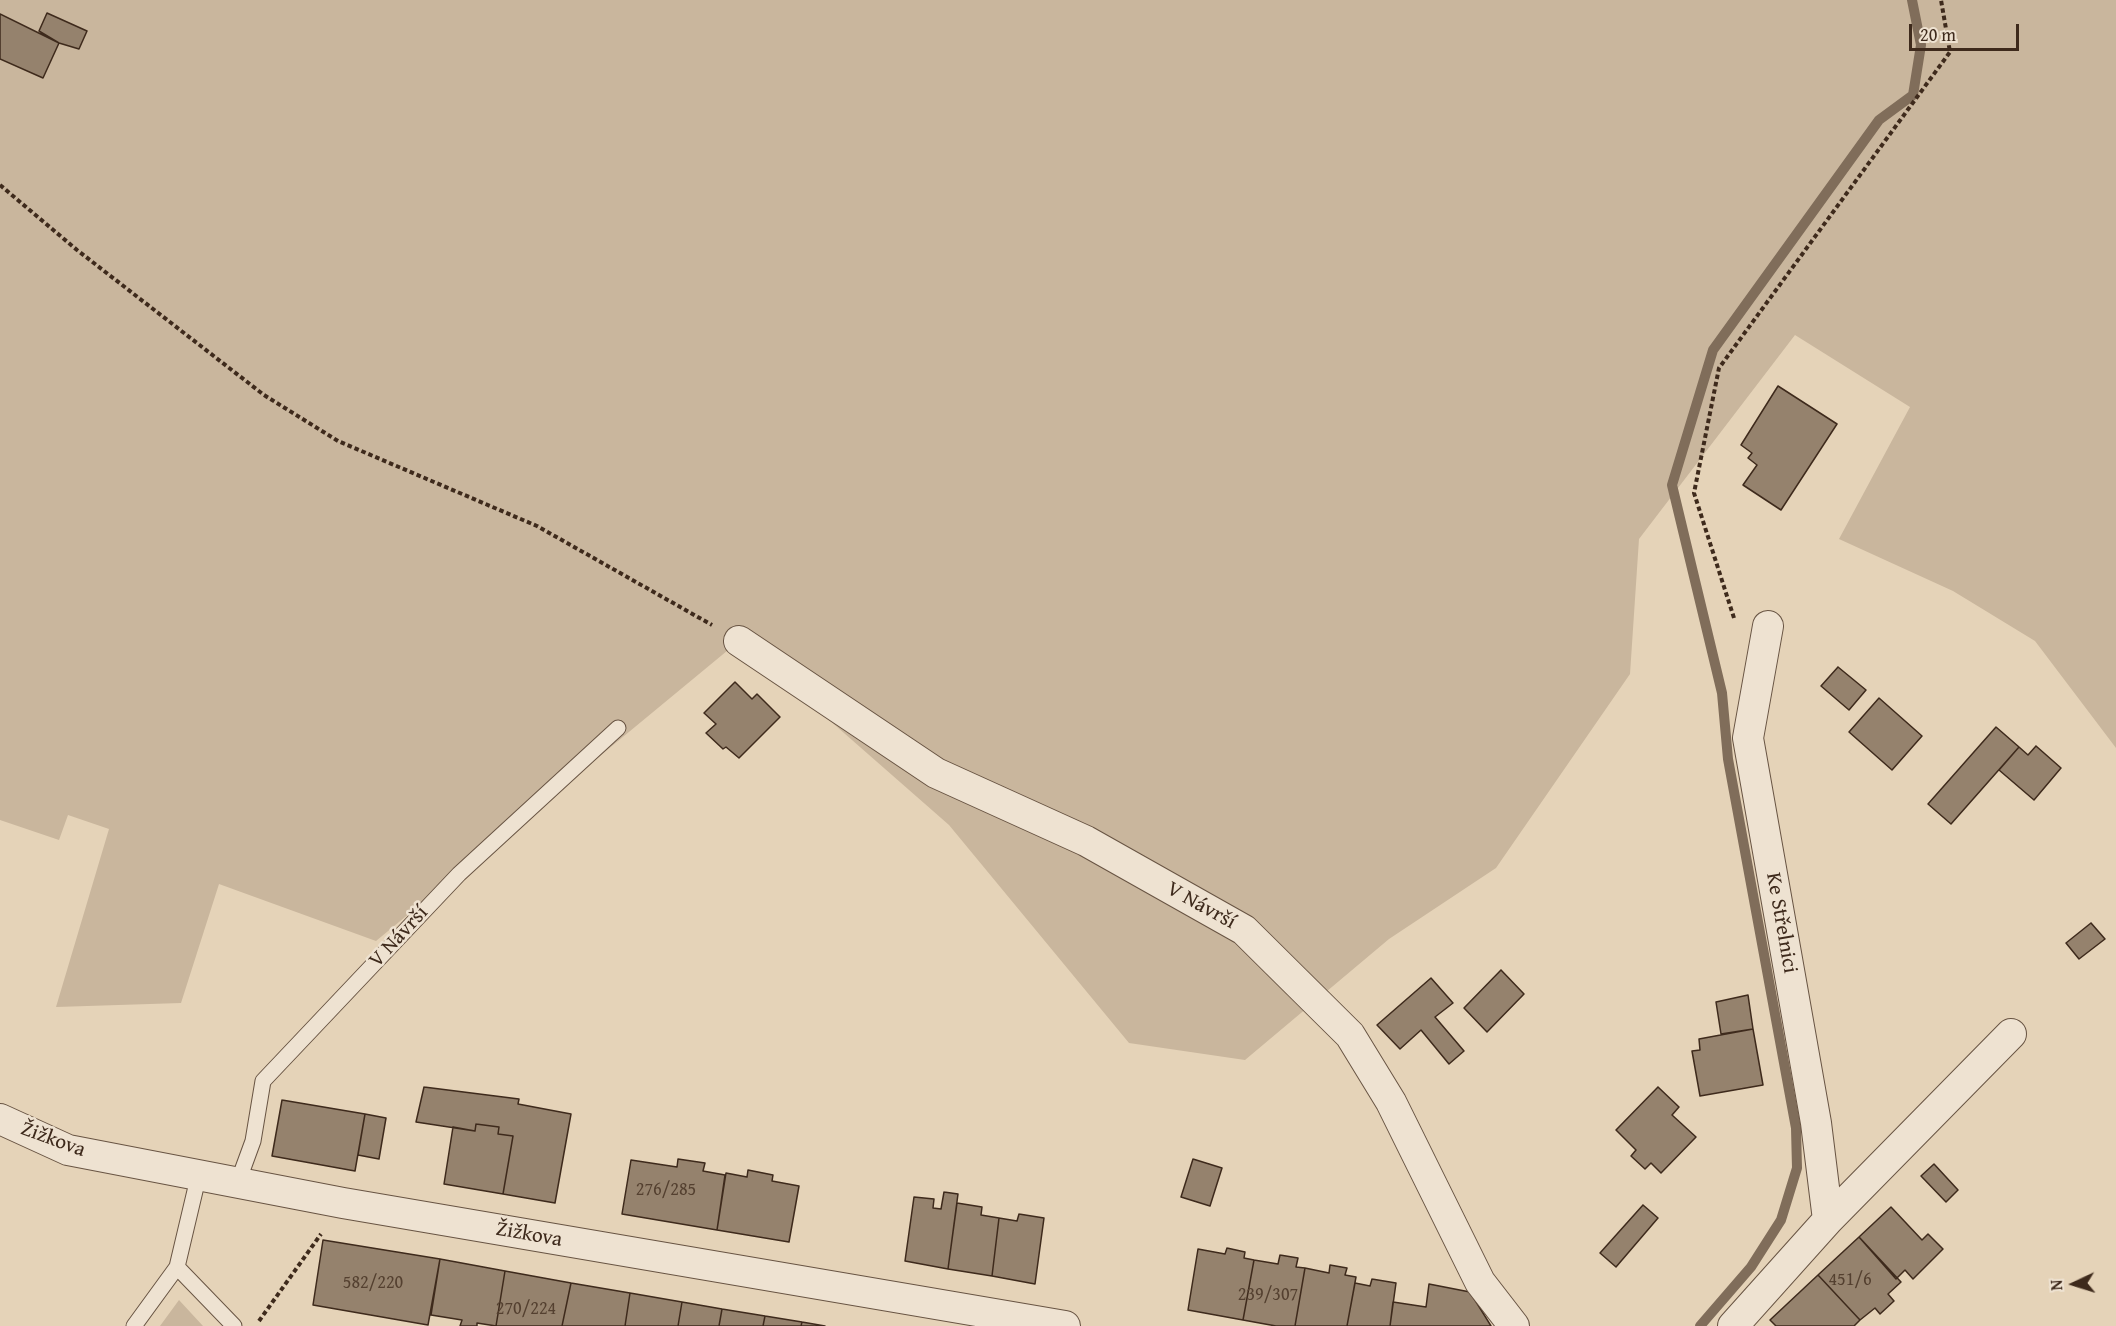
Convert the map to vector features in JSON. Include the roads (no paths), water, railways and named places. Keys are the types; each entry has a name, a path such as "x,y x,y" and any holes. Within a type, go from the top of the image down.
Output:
{"street":[{"name":"Ke Střelnici","path":"1768,626 1748,738 1816,1123 1828,1220"},
{"name":"V Návrší","path":"739,641 936,773 1086,841 1244,930 1350,1035 1391,1102 1480,1282 1514,1326"},
{"path":"1733,1326 1828,1220 2011,1035"},
{"name":"Žižkova","path":"0,1119 68,1150 343,1203 1065,1326"}],"lane":[{"name":"V Návrší","path":"238,1182 253,1141 263,1081 459,874 618,728"},
{"path":"134,1326 177,1266 199,1174"},
{"path":"177,1266 234,1326"}],"waterway":[{"path":"1700,1326 1751,1267 1781,1220 1797,1168 1796,1128 1728,759 1722,693 1672,485 1713,350 1879,120 1913,95 1921,45 1912,0"}]}
